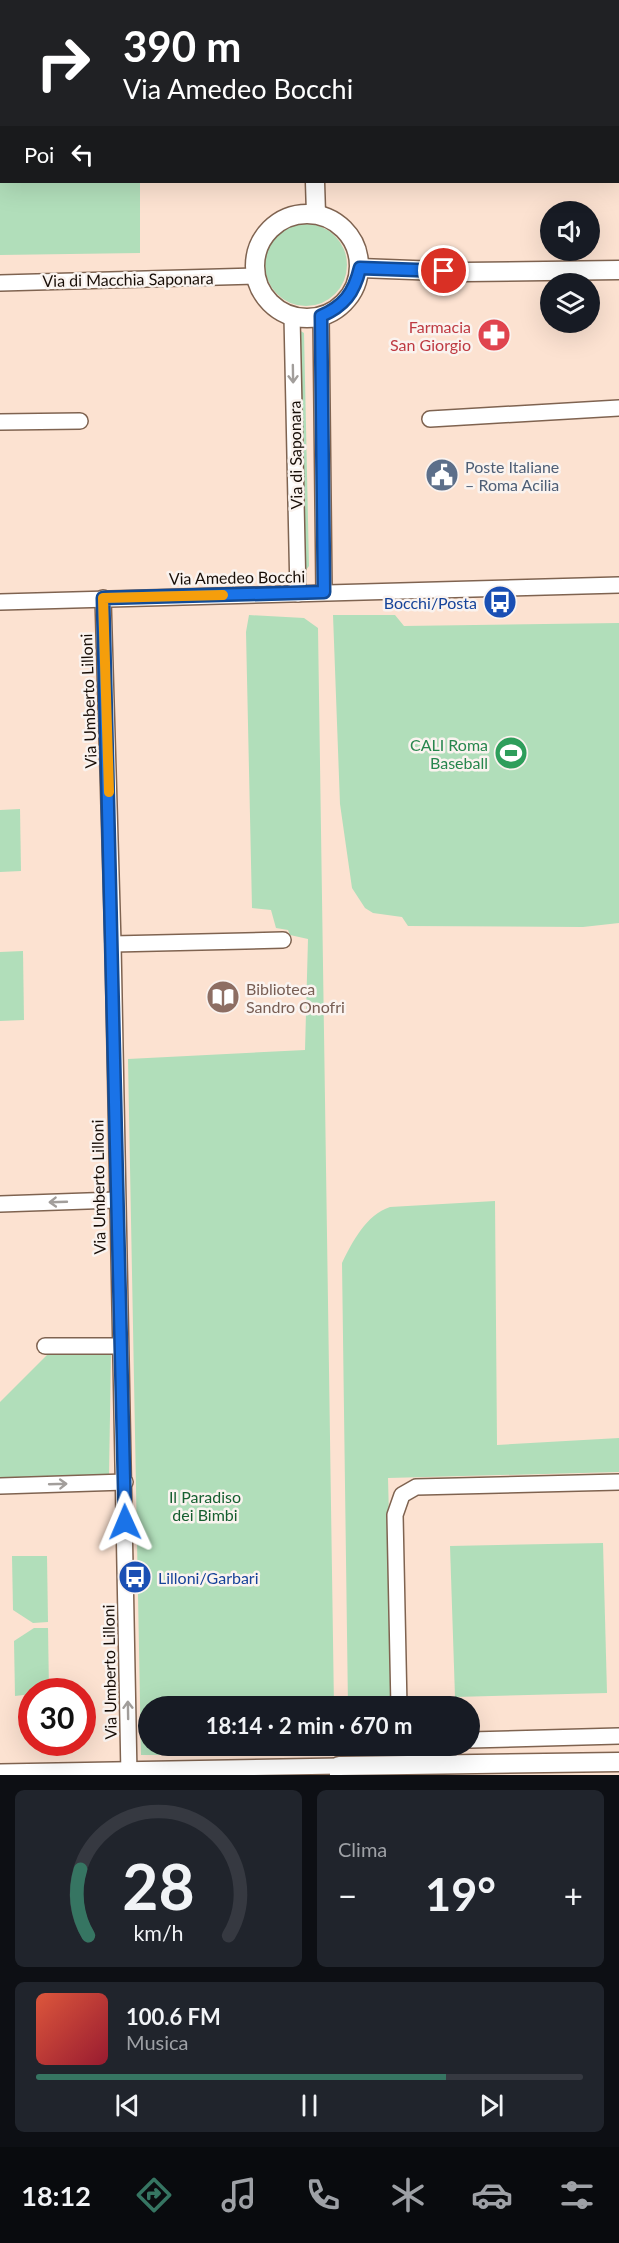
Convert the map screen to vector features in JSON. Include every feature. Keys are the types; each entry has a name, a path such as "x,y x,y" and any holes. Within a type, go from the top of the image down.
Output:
{"street":[{"path":"315,183 316,214"},
{"path":"299,213 316,214 331,218 348,233 358,253 360,268 356,284 348,299 336,310 321,316 292,316 268,301 256,276 255,259 260,243 269,229 283,219 299,213"},
{"path":"360,268 465,272 619,270"},
{"name":"Via di Macchia Saponara","path":"0,283 256,276"},
{"name":"Via di Saponara","path":"292,316 298,594"},
{"name":"Via di Saponara","path":"321,316 324,592"},
{"path":"430,419 619,408"},
{"path":"0,422 80,420"},
{"name":"Via Amedeo Bocchi","path":"0,602 619,585"},
{"name":"Via Umberto Lilloni","path":"103,598 113,944 116,1200 129,1772"},
{"path":"113,944 283,940"},
{"path":"0,1204 116,1200"},
{"path":"45,1346 120,1346"},
{"path":"0,1486 124,1482"},
{"path":"399,1696 395,1515 397,1504 405,1492 416,1487 619,1482"},
{"path":"480,1740 619,1736"},
{"path":"0,1772 576,1770 619,1762"}],"green space":[{"path":"0,183 140,183 140,253 0,255"},
{"path":"306,224 322,227 335,236 344,249 347,265 344,281 335,294 322,303 306,306 290,303 277,294 268,281 265,265 268,249 277,236 290,227"},
{"path":"299,330 304,333 309,566 306,570 304,569"},
{"name":"Il Paradiso dei Bimbi","path":"249,615 304,618 318,628 334,1696 140,1696 128,1059 305,1050 308,939 290,935 288,930 276,928 271,910 252,908 246,632"},
{"name":"CALI Roma Baseball","path":"333,615 395,615 404,626 619,623 619,923 583,927 408,926 402,917 373,913 365,908 352,888 340,804"},
{"path":"20,809 21,871 0,872 0,810"},
{"path":"23,951 24,1020 0,1021 0,952"},
{"path":"495,1201 497,1445 619,1438 619,1472 388,1478 394,1696 348,1696 342,1263 367,1222 390,1207"},
{"path":"47,1355 111,1355 109,1476 0,1480 0,1402"},
{"path":"603,1543 607,1693 455,1696 450,1546"},
{"path":"12,1556 47,1556 48,1622 33,1623 13,1610"},
{"path":"34,1628 48,1628 49,1678 18,1678 18,1696 15,1696 14,1641"}],"slow traffic":[{"path":"109,792 103,598 223,595"}],"place":[{"name":"Farmacia San Giorgio","path":"494,335"},
{"name":"Poste Italiane – Roma Acilia","path":"442,475"},
{"name":"Bocchi/Posta","path":"500,602"},
{"name":"CALI Roma Baseball","path":"511,753"},
{"name":"Biblioteca Sandro Onofri","path":"223,997"},
{"name":"Lilloni/Garbari","path":"135,1577"}],"route":[{"path":"125,1522 103,598 324,592 321,316 336,310 348,299 356,284 360,268 444,271"}]}
